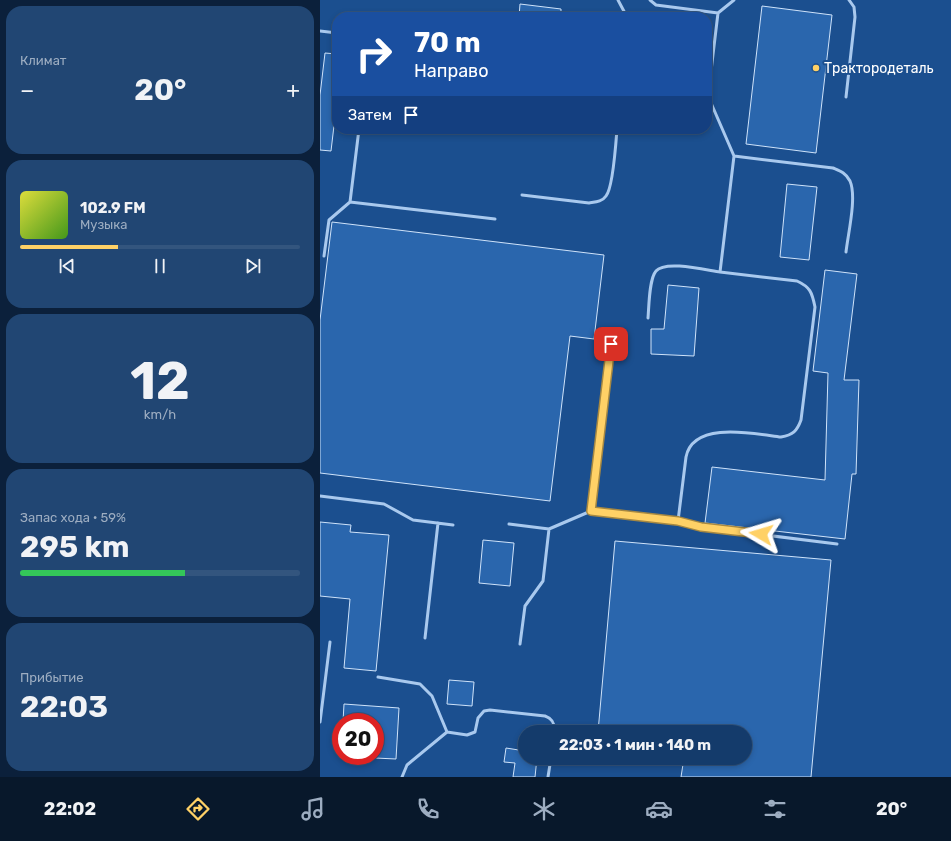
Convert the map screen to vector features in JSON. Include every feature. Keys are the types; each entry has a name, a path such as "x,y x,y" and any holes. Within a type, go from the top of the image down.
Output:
{"lane":[{"path":"618,0 624,12"},
{"path":"650,0 656,5 710,12"},
{"path":"712,63 718,13 734,0"},
{"path":"846,97 855,17 854,7 849,0"},
{"path":"712,12 718,13"},
{"path":"320,31 332,32"},
{"path":"712,105 734,156 720,272"},
{"path":"324,256 329,220 350,202 358,134"},
{"path":"522,195 589,203 600,201 607,196 611,185 616,134"},
{"path":"734,156 833,168 844,172 850,181 853,194 846,252"},
{"path":"350,202 495,219"},
{"path":"648,318 655,272 660,268 669,266 797,281 806,285 812,294 815,306 801,420 798,430 791,435 781,437 722,431 692,444 687,450 678,521"},
{"path":"591,511 611,344"},
{"path":"320,496 384,504 413,520 453,525"},
{"path":"509,524 549,528 591,511 678,521 701,527 837,544"},
{"path":"424,638 438,523"},
{"path":"520,644 524,606 543,581 549,528"},
{"path":"320,722 330,642"},
{"path":"378,677 420,684 432,696 447,732"},
{"path":"402,777 406,764 447,732 472,734 475,732 480,714 490,710 551,718 554,725"},
{"path":"548,777 550,765"}],"building":[{"path":"520,4 561,9 561,12 519,12"},
{"path":"762,6 832,15 816,153 746,144"},
{"path":"325,53 332,54 333,134 331,151 320,150 320,95"},
{"path":"787,184 817,187 809,260 780,257"},
{"path":"332,222 604,255 594,339 570,336 550,501 320,473 320,320"},
{"path":"825,270 857,274 844,380 859,380 856,474 852,474 845,539 705,523 712,467 825,480 828,373 813,371"},
{"path":"668,285 699,288 694,356 651,354 651,329 664,329"},
{"path":"320,522 351,525 350,532 389,535 376,671 344,668 350,599 320,596"},
{"path":"483,540 514,543 510,586 479,583"},
{"path":"615,541 831,560 811,777 681,777 683,765 752,765 752,725 599,725"},
{"path":"449,680 474,682 472,706 447,704"},
{"path":"344,704 399,708 396,759 384,758 384,713 344,713"},
{"path":"506,748 518,750 518,765 536,765 535,777 513,777 515,763 504,762"}],"place":[{"name":"Трактородеталь","path":"816,68"}],"route":[{"path":"611,344 591,511 678,521 701,527 761,534"}]}
